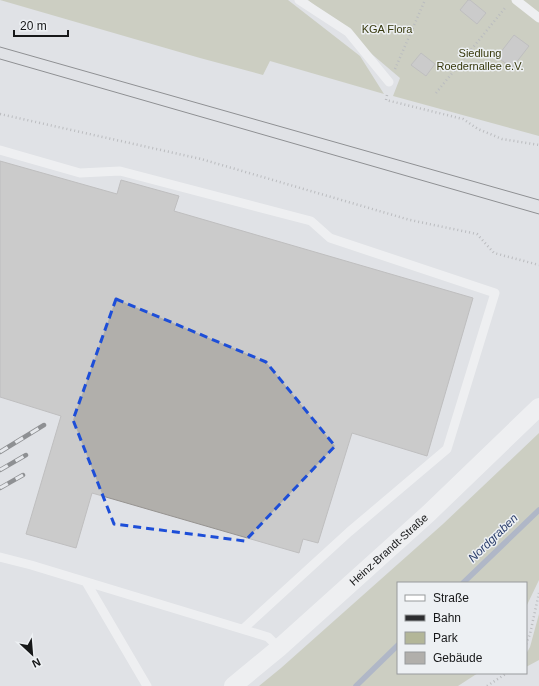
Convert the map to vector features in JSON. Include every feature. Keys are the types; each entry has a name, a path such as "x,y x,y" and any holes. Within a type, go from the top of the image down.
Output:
{"street":[{"name":"Heinz-Brandt-Straße","path":"234,686 279,648 429,513 539,407"}],"lane":[{"path":"299,0 348,32 389,82"},
{"path":"516,0 539,18"},
{"path":"0,150 80,173 120,171 310,221 330,238 495,293 447,449 349,532 243,629"},
{"path":"0,557 31,565 268,637 279,648"},
{"path":"86,582 147,686"}],"path":[{"path":"425,0 389,82 386,100 463,119 478,129 502,139 539,145"},
{"path":"436,93 507,6"},
{"path":"0,114 201,159 410,220 477,234 494,253 539,266"},
{"path":"527,642 539,593"},
{"path":"487,686 505,674"}],"highlighted area":[{"path":"116,299 266,362 335,446 245,541 114,524 73,420"}],"green space":[{"path":"0,0 288,0 360,56 384,94 270,61 263,75"},
{"name":"Siedlung Roedernallee e.V.","path":"308,0 539,0 539,136 393,96 400,78"},
{"path":"539,433 539,580 527,605 527,582 397,582 397,674 476,674 458,686 259,686 281,668 443,524"},
{"path":"539,614 539,660 527,666 527,652 530,647"}],"building":[{"path":"468,0 486,13 477,24 460,10"},
{"path":"514,35 529,46 512,68 497,57"},
{"path":"421,53 435,64 426,76 411,65"},
{"path":"0,161 117,194 121,180 179,196 174,211 473,298 427,456 352,433 318,543 303,539 299,553 92,493 76,548 26,534 61,416 0,397"}],"waterway":[{"name":"Nordgraben","path":"464,582 539,510"},
{"name":"Nordgraben","path":"356,686 397,646"}],"tram line":[{"path":"0,47 539,200"},
{"path":"0,59 539,214"}],"railway":[{"path":"0,452 44,425"},
{"path":"0,470 26,455"},
{"path":"0,488 23,475"}],"park label":[{"name":"KGA Flora","path":"387,29"}]}
